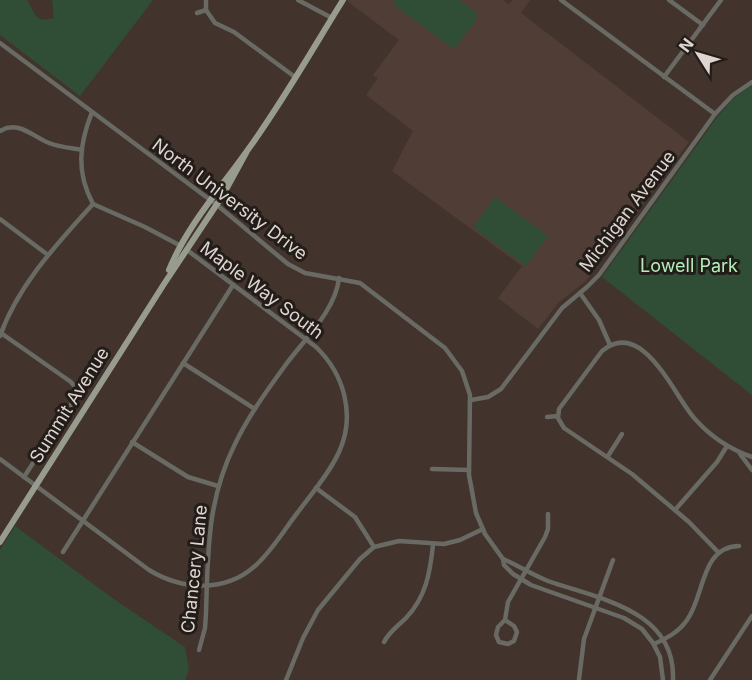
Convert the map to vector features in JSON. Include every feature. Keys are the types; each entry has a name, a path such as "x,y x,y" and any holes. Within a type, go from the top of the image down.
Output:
{"main road":[{"name":"Summit Avenue","path":"184,248 217,205 246,153 343,0"},
{"name":"Summit Avenue","path":"0,542 164,284 210,200 246,153"}],"street":[{"path":"206,0 206,10 215,23 234,32 295,77"},
{"path":"298,0 332,18"},
{"path":"561,0 715,114"},
{"path":"669,0 703,25"},
{"path":"664,77 721,0"},
{"path":"197,13 206,10"},
{"name":"North University Drive","path":"0,43 217,205 297,269 309,274 339,278 364,286 445,348 462,371 471,400 469,470 472,498 483,529 504,565 521,579 540,589 632,622 642,629 654,644 660,657 663,680"},
{"name":"Michigan Avenue","path":"471,400 488,397 501,389 557,314 598,274 715,114 734,95 752,82"},
{"path":"24,477 74,400 77,390 71,382 1,334 22,289 48,255 93,204 83,181 82,150 92,111"},
{"path":"0,131 10,127 19,127 51,144 82,150"},
{"name":"Maple Way South","path":"0,459 159,576 181,584 207,586 229,581 255,566 273,546 316,488 341,447 346,429 347,409 341,384 324,355 184,248 145,227 93,204"},
{"path":"0,219 48,255"},
{"name":"Chancery Lane","path":"199,647 205,628 210,523 218,486 235,444 255,409 334,299 339,278"},
{"path":"63,552 233,285"},
{"path":"580,293 599,320 610,345"},
{"path":"718,552 675,510 608,456 564,429 558,416 561,404 602,351 610,345 622,343 632,345 653,359 694,418 708,432 740,454 752,457"},
{"path":"183,363 255,409"},
{"path":"547,417 558,416"},
{"path":"608,456 622,434"},
{"path":"132,442 188,477 218,486"},
{"path":"675,510 713,467 727,446"},
{"path":"740,454 752,470"},
{"path":"432,469 469,470"},
{"path":"316,488 355,516 374,547"},
{"path":"505,620 514,626 517,632 514,640 508,644 499,642 496,635 498,627 505,620 508,602 545,537 548,529 548,514"},
{"path":"286,680 318,610 360,559 374,547 399,541 433,545 453,543 483,529"},
{"path":"384,642 408,616 423,595 430,574 433,545"},
{"path":"654,644 677,631 688,620 697,604 706,571 718,552 728,546 739,546"},
{"path":"502,559 526,571 641,615 664,639 671,658 673,680"},
{"path":"579,680 584,639 613,560"},
{"path":"710,680 752,616"}],"shaded area":[{"path":"348,0 503,0 509,4 513,0 530,0 521,13 689,142 586,281 559,302 538,329 498,298 522,266 392,171 413,131 366,95 378,78 373,75 399,40"}],"green space":[{"path":"0,0 27,0 36,16 42,20 54,18 52,0 153,0 80,96 0,35"},
{"path":"393,0 459,0 477,13 478,18 456,47 452,48 394,5"},
{"name":"Lowell Park","path":"752,85 752,395 602,277 718,116 734,98"},
{"path":"495,197 548,236 526,266 473,227"},
{"path":"15,526 115,600 185,647 189,670 185,680 0,680 0,550"}]}
